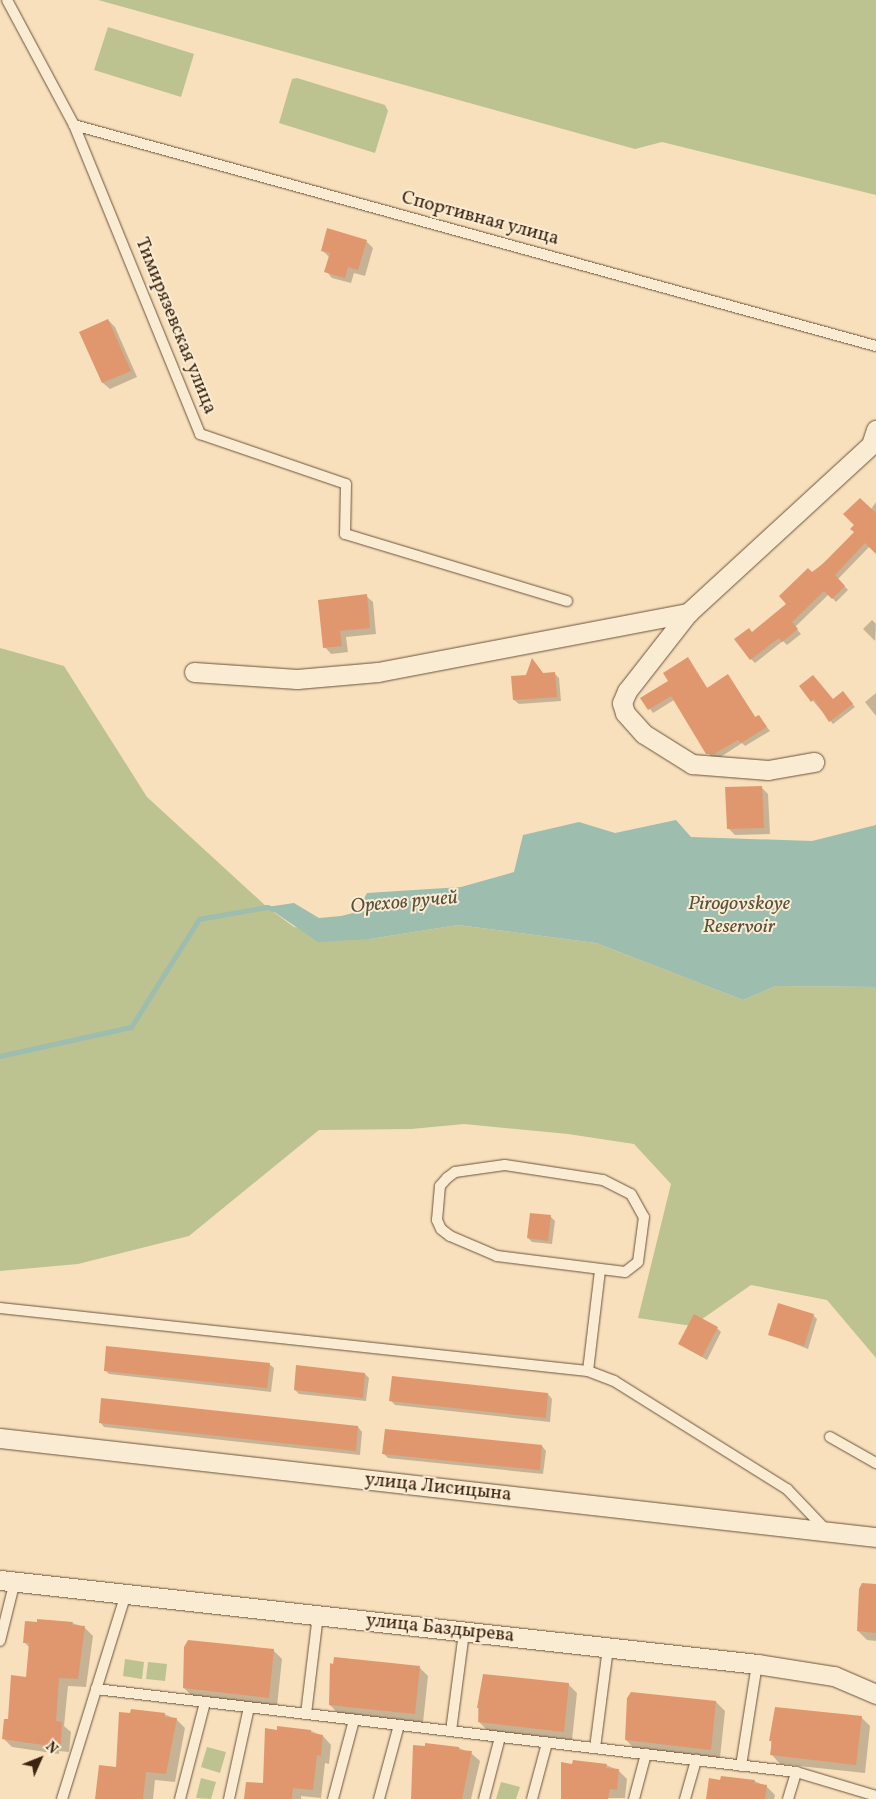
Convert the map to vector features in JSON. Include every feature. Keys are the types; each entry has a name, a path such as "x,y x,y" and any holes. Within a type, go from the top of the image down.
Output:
{"street":[{"path":"814,762 768,770 692,764 644,734 624,714 622,703 627,691 688,614 870,445 876,430"},
{"path":"194,672 297,678 378,672 688,614"},
{"name":"улица Лисицына","path":"0,1438 876,1537"},
{"name":"улица Баздырева","path":"7,1581 757,1664 834,1676 876,1694"}],"lane":[{"name":"Тимирязевская улица","path":"7,0 74,125 200,434 346,484 345,534 567,601"},
{"name":"Спортивная улица","path":"74,125 876,346"},
{"path":"506,1165 603,1180 618,1186 631,1194 644,1217 638,1262 625,1272 600,1271 497,1256 450,1236 437,1220 440,1186 455,1172 506,1165"},
{"path":"588,1371 600,1271"},
{"path":"0,1308 588,1371 614,1380 787,1490 828,1532"},
{"path":"830,1437 876,1463"},
{"path":"0,1641 7,1581"},
{"path":"62,1799 126,1594"},
{"path":"306,1714 318,1615"},
{"path":"451,1731 464,1632"},
{"path":"595,1748 608,1648"},
{"path":"740,1766 757,1664"},
{"path":"96,1689 796,1772 876,1796"},
{"path":"180,1799 205,1702"},
{"path":"229,1799 249,1708"},
{"path":"333,1799 354,1720"},
{"path":"380,1799 399,1725"},
{"path":"484,1799 500,1737"},
{"path":"532,1799 547,1742"},
{"path":"634,1799 646,1754"},
{"path":"685,1799 696,1760"},
{"path":"788,1799 796,1772"}],"green space":[{"path":"98,0 876,0 876,195 662,142 635,149"},
{"path":"108,27 194,54 181,97 94,70"},
{"path":"297,78 385,105 388,111 375,153 279,123 292,79"},
{"path":"0,648 64,666 147,797 267,907 294,927 370,939 458,925 596,943 743,1000 776,986 876,987 876,1358 827,1300 751,1285 692,1326 638,1318 671,1184 634,1144 568,1134 464,1124 411,1129 319,1130 189,1236 78,1264 0,1271"},
{"path":"125,1659 144,1662 142,1679 123,1676"},
{"path":"148,1662 167,1664 165,1681 146,1679"},
{"path":"207,1747 226,1752 220,1773 201,1767"},
{"path":"201,1778 216,1782 211,1799 196,1798"},
{"path":"501,1782 520,1787 516,1799 496,1799"}],"water":[{"name":"Pirogovskoye Reservoir","path":"676,820 691,837 812,841 876,825 876,987 776,986 743,1000 596,943 458,925 370,939 318,942 267,907 294,903 319,918 341,916 357,912 367,893 461,887 514,872 523,835 579,822 615,833"}],"building":[{"path":"327,228 367,240 358,270 348,267 345,278 324,272 330,253 321,251"},
{"path":"108,319 131,371 102,383 79,332"},
{"path":"860,498 876,513 876,554 865,543 835,575 845,586 832,599 824,591 792,622 798,629 782,642 779,638 750,660 734,639 749,628 752,632 786,604 779,596 808,568 812,572 824,563 854,532 850,529 854,525 843,514"},
{"path":"367,594 370,628 340,631 342,646 323,648 318,600"},
{"path":"688,657 707,688 728,674 755,717 759,715 767,727 741,743 738,740 714,754 706,754 671,696 648,710 640,698 668,681 663,673"},
{"path":"532,658 543,673 555,672 557,697 513,700 511,676 526,675"},
{"path":"813,675 833,699 843,691 853,704 829,722 814,699 811,702 799,686"},
{"path":"762,786 764,828 727,829 725,787"},
{"path":"530,1213 551,1215 548,1241 527,1238"},
{"path":"778,1303 814,1314 804,1346 768,1335"},
{"path":"694,1314 718,1327 702,1357 678,1344"},
{"path":"106,1346 270,1363 267,1388 104,1371"},
{"path":"296,1365 365,1373 363,1398 294,1390"},
{"path":"392,1376 548,1393 546,1418 389,1401"},
{"path":"101,1398 358,1426 356,1451 99,1423"},
{"path":"385,1429 542,1445 540,1470 382,1454"},
{"path":"862,1583 876,1584 876,1633 857,1631 859,1589"},
{"path":"37,1619 73,1622 72,1625 85,1626 78,1679 59,1678 56,1721 62,1722 61,1744 51,1743 50,1746 2,1739 4,1719 8,1719 11,1675 26,1677 29,1643 23,1643 25,1621 37,1622"},
{"path":"188,1640 274,1649 269,1698 183,1688 184,1647"},
{"path":"334,1657 420,1666 415,1714 329,1705 330,1663 333,1664"},
{"path":"483,1674 569,1683 564,1732 478,1722 479,1708 477,1708"},
{"path":"631,1692 716,1701 711,1750 625,1740 627,1698"},
{"path":"775,1707 862,1716 856,1765 770,1755 772,1741 769,1741"},
{"path":"131,1709 165,1713 165,1717 177,1718 166,1774 146,1772 143,1799 95,1799 99,1765 116,1767 119,1712 130,1713"},
{"path":"277,1726 311,1730 311,1733 323,1735 321,1756 317,1755 313,1790 293,1788 292,1799 244,1799 246,1782 263,1783 265,1728 277,1730"},
{"path":"425,1743 459,1747 459,1750 472,1751 462,1799 411,1799 413,1745 425,1746"},
{"path":"573,1760 607,1764 606,1768 619,1769 617,1790 610,1789 608,1799 561,1799 561,1762 572,1764"},
{"path":"721,1776 755,1780 754,1783 767,1785 765,1799 706,1799 709,1778 720,1780"}],"waterway":[{"name":"Орехов ручей","path":"0,1056 131,1027 199,919 267,907 273,909"}]}
